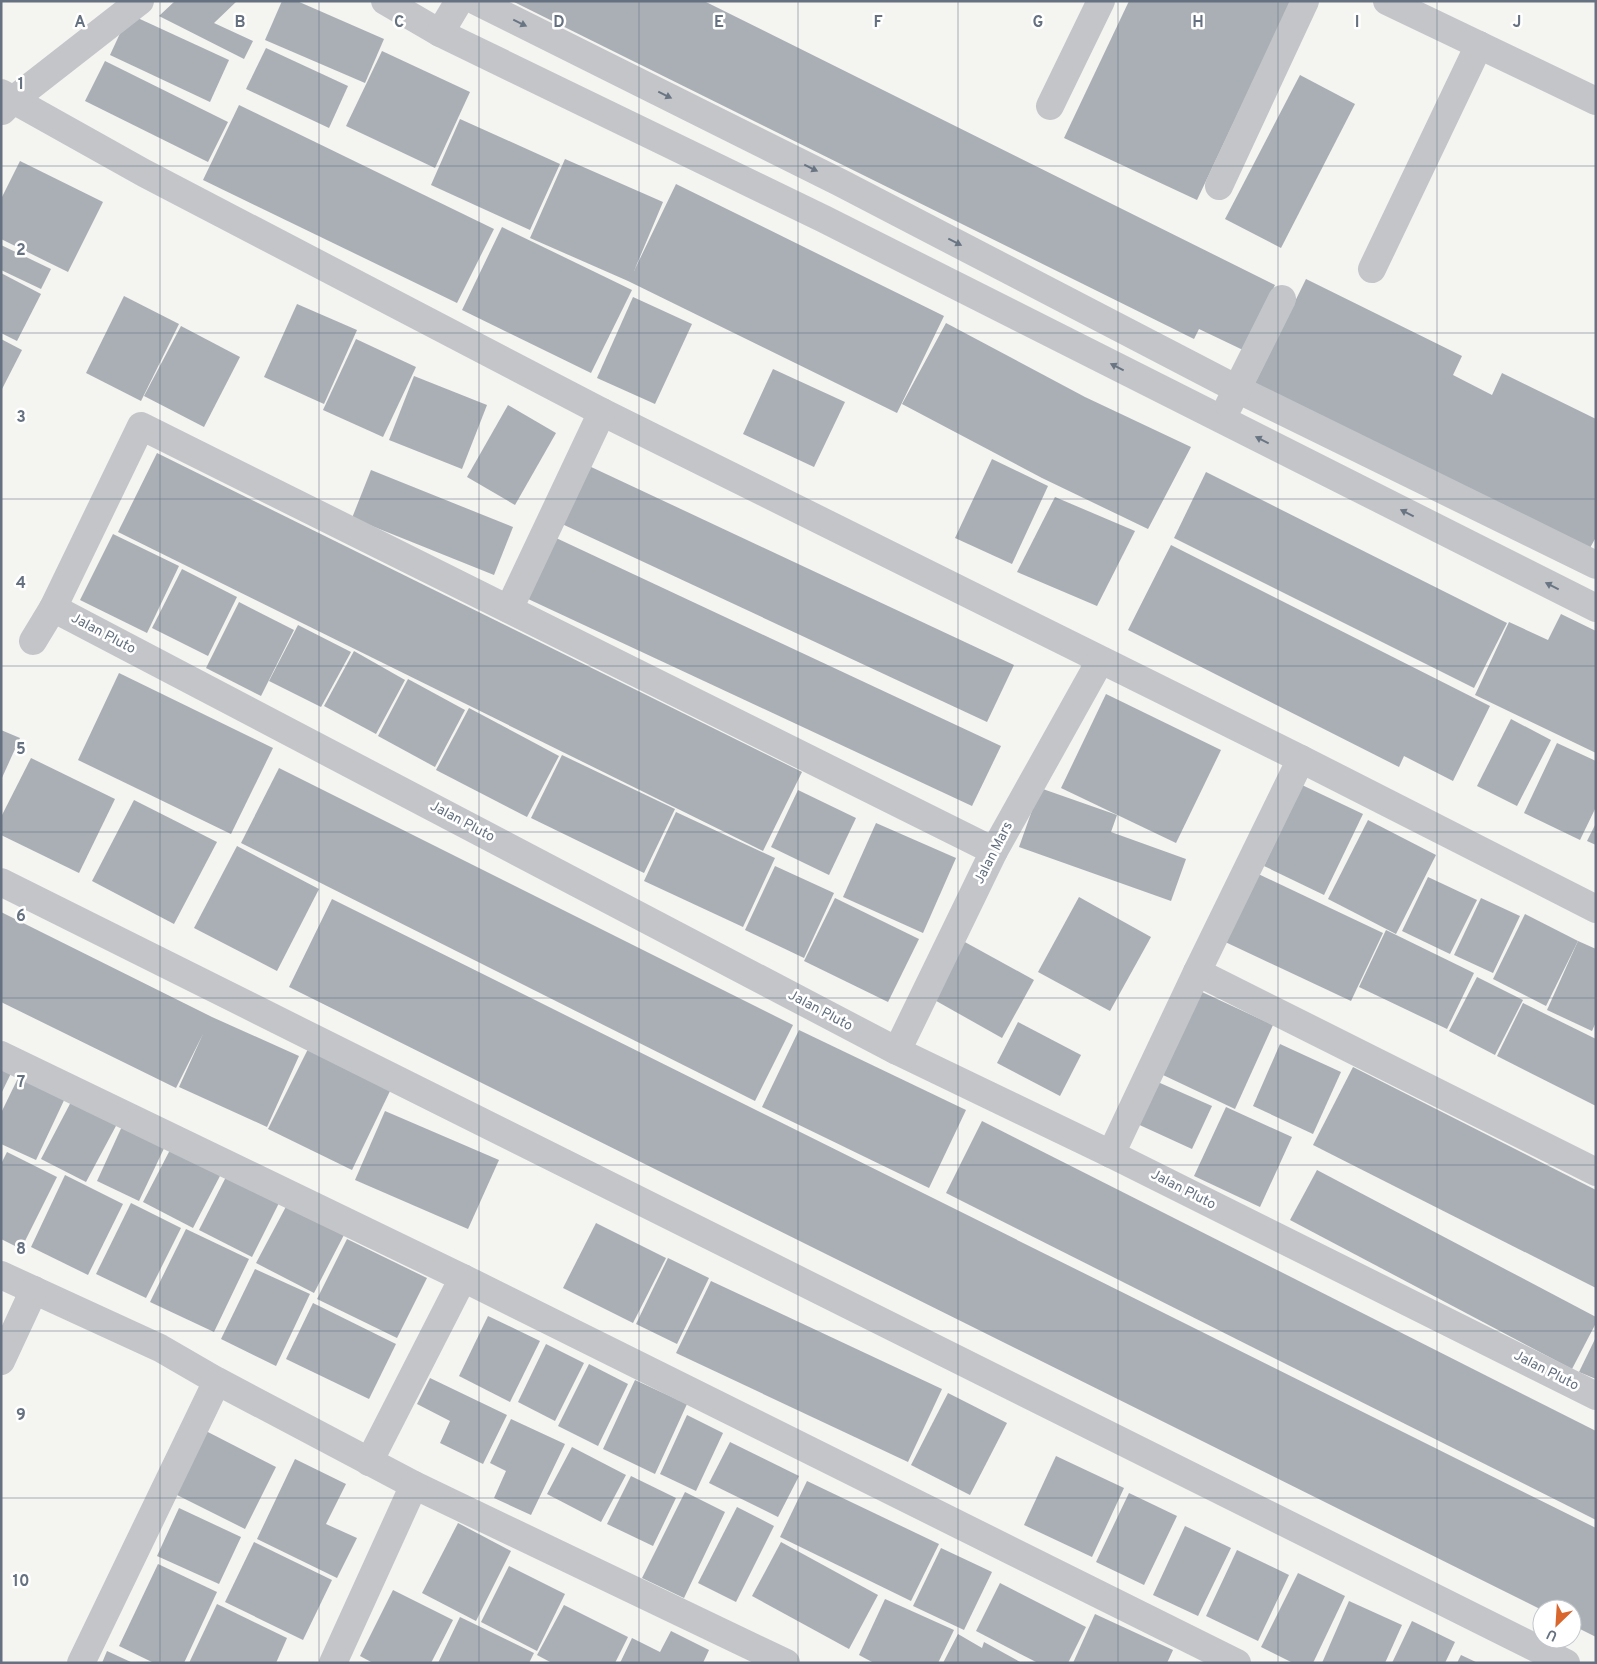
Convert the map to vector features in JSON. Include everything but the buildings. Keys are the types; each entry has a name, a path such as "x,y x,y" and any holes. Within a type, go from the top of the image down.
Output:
{"street":[{"path":"4,98 113,1"},
{"path":"4,98 140,1"},
{"path":"385,1 440,33 824,219 1596,608"},
{"path":"440,33 459,1"},
{"path":"476,1 841,183 1237,389 1596,565"},
{"path":"1050,106 1101,1"},
{"path":"1219,186 1305,1"},
{"path":"1387,1 1596,101"},
{"path":"1372,269 1479,45"},
{"path":"4,98 602,412 1100,661 1301,759 1596,909"},
{"path":"824,219 841,183"},
{"path":"1221,420 1282,299"},
{"path":"509,609 602,412"},
{"path":"33,641 54,608 141,426 294,504 994,851"},
{"name":"Jalan Pluto","path":"54,608 897,1051 1111,1154 1596,1396"},
{"name":"Jalan Mars","path":"897,1051 994,851 1100,661"},
{"path":"1111,1154 1301,759"},
{"path":"1,882 1566,1663"},
{"path":"1197,972 1596,1172"},
{"path":"1,1055 463,1278 1236,1663"},
{"path":"1,1275 160,1348 217,1381 414,1486 786,1663"},
{"path":"369,1462 463,1278"},
{"path":"1,1361 34,1290"},
{"path":"81,1663 217,1381"},
{"path":"333,1663 414,1486"}]}
